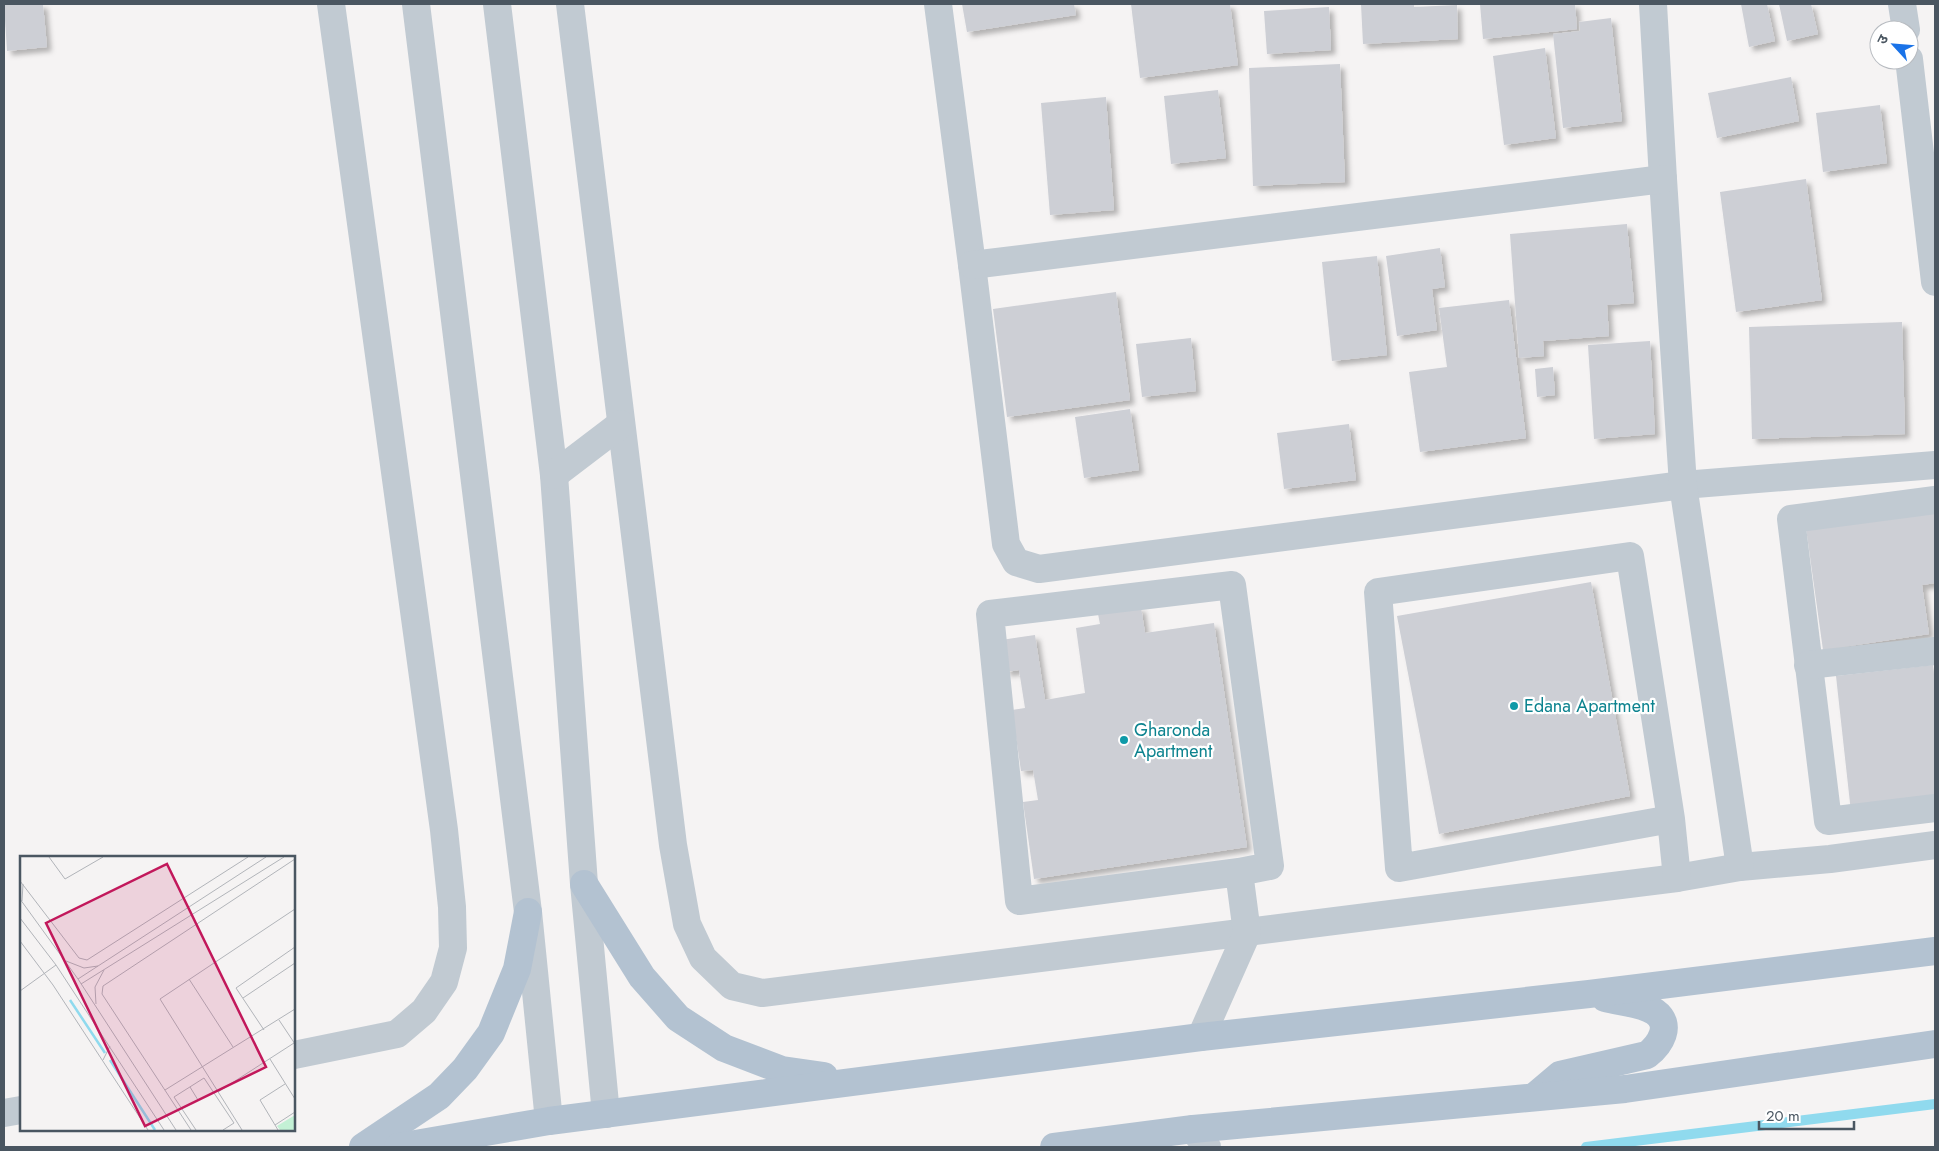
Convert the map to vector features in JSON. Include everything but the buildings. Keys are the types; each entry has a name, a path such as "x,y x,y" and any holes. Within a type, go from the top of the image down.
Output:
{"main road":[{"path":"584,884 642,977 678,1018 724,1048 782,1070 859,1081"},
{"path":"363,1147 439,1096 465,1069 490,1033 517,969 528,912"},
{"path":"398,1147 549,1121 1201,1037 1589,994 1935,952"},
{"path":"1534,1097 1560,1075 1647,1055 1660,1043 1664,1028 1662,1020 1655,1012 1589,994"},
{"path":"1054,1147 1200,1138 1534,1097 1625,1089 1935,1044"}],"street":[{"path":"295,1055 397,1034 424,1011 444,982 453,948 452,907 444,830 330,4"},
{"path":"416,4 528,912 549,1121"},
{"path":"497,4 554,475 584,884 606,1114"},
{"path":"570,4 673,845 687,924 703,958 732,986 762,993 1677,878 1740,867 1830,859 1935,845"},
{"path":"938,4 1006,544 1016,562 1039,569 1683,485 1935,465"},
{"path":"1653,4 1683,485 1740,867"},
{"path":"1902,4 1904,20"},
{"path":"1910,70 1935,282"},
{"path":"972,266 1663,180"},
{"path":"554,475 621,424"},
{"path":"1830,859 1828,820 1791,518 1935,500"},
{"path":"1671,819 1398,868 1378,592 1630,556 1671,819 1677,878"},
{"path":"1232,585 1270,866 1239,872 1019,901 990,614 1232,585"},
{"path":"1808,664 1935,652"},
{"path":"1828,820 1935,808"},
{"path":"1201,1037 1247,933 1239,872"},
{"path":"4,1113 20,1110"}],"waterway":[{"path":"1586,1147 1935,1104"}],"place":[{"name":"Edana Apartment","path":"1514,706"},
{"name":"Gharonda Apartment","path":"1124,740"}]}
